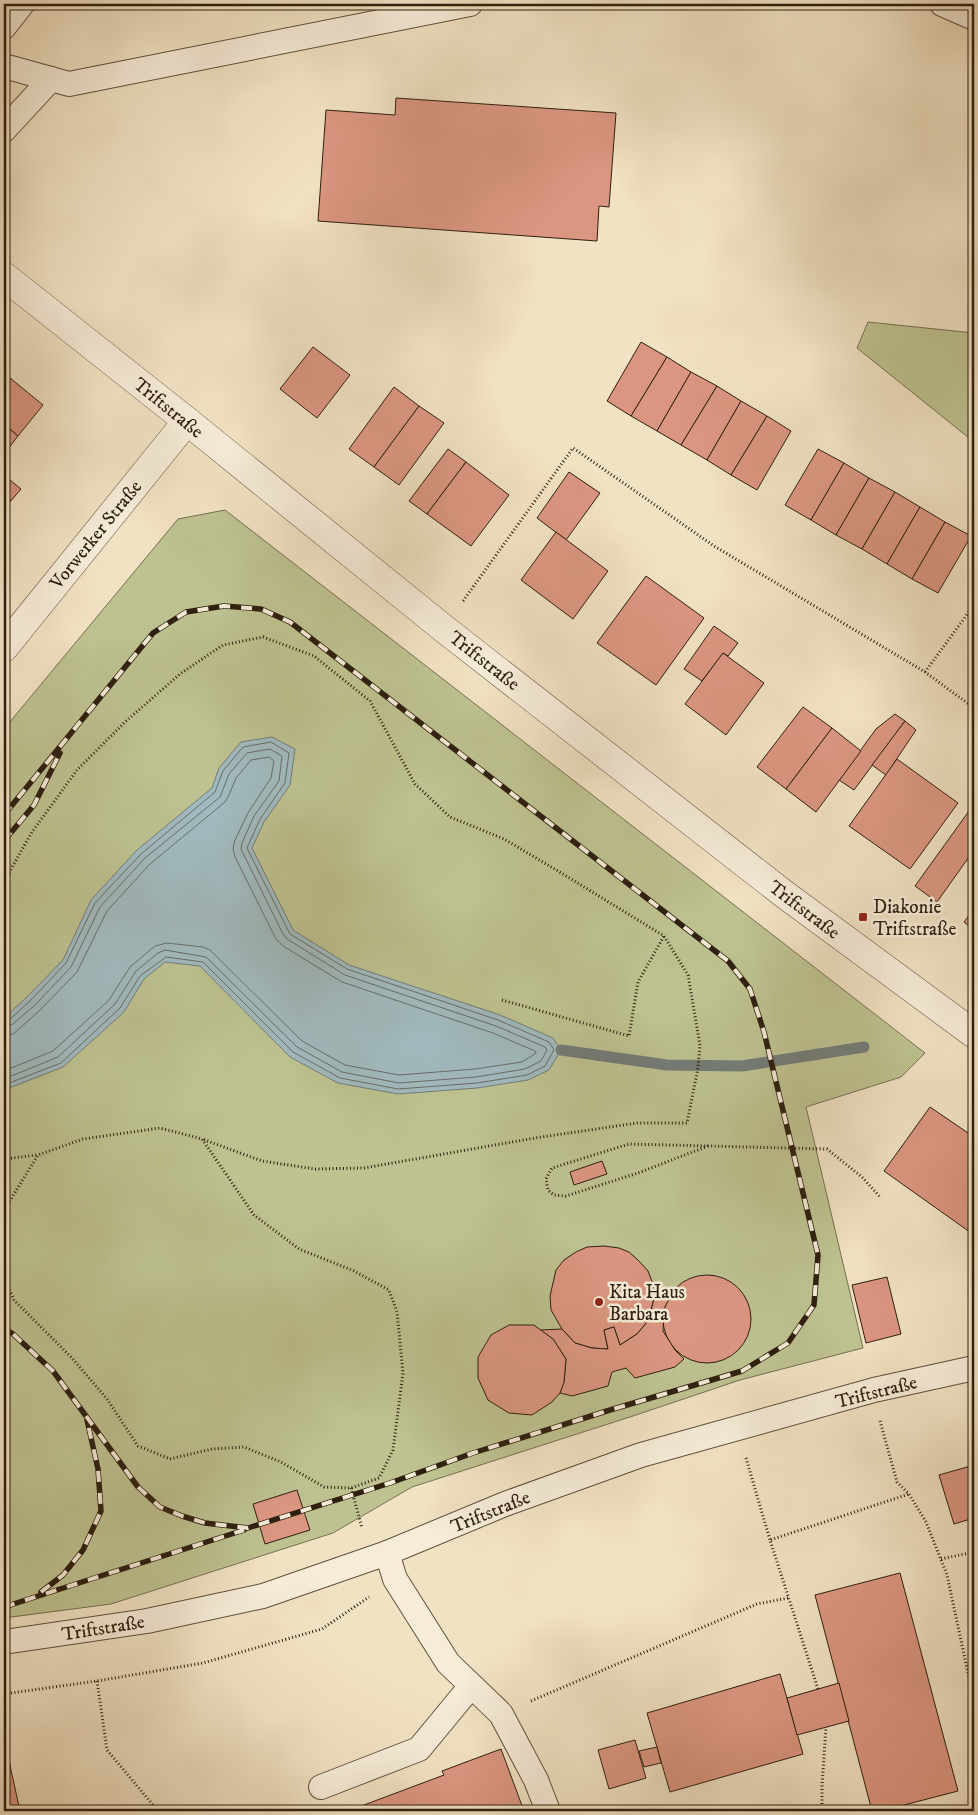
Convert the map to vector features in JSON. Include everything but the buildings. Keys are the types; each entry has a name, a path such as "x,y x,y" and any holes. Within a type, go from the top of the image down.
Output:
{"street":[{"name":"Triftstraße","path":"4,276 443,628 784,894 974,1034"},
{"name":"Vorwerker Straße","path":"4,648 187,421"}],"lane":[{"path":"4,27 22,4"},
{"path":"4,66 69,84 470,4"},
{"path":"942,4 974,18"},
{"path":"4,130 51,79"},
{"name":"Triftstraße","path":"4,1642 147,1621 263,1596 379,1555 505,1504 641,1455 874,1390 974,1368"},
{"path":"379,1555 448,1663 501,1714 536,1780 548,1811"},
{"path":"321,1787 419,1749 471,1686"}],"path":[{"path":"443,628 574,448 714,546 925,672 974,708"},
{"path":"925,672 974,605"},
{"path":"4,886 10,869 32,832 77,770 125,722 180,674 223,645 262,637 314,656 370,701 416,784 450,817 504,840 664,936 688,975 700,1045 698,1068 687,1123 637,1123 536,1138 364,1168 316,1169 262,1161 202,1140 160,1128 83,1139 38,1155 4,1159"},
{"path":"502,1000 628,1036 638,982 664,936"},
{"path":"4,1276 14,1300 107,1399 138,1446 170,1460 212,1449 244,1447 281,1462 324,1487 351,1488 379,1478 393,1450 403,1373 398,1312 390,1290 354,1271 299,1249 254,1215 202,1140"},
{"path":"708,1146 638,1173 566,1196 554,1195 548,1190 546,1179 552,1168 629,1144 828,1149 862,1177 881,1198"},
{"path":"4,1215 6,1207 38,1155"},
{"path":"881,1424 897,1482 909,1494 926,1522 947,1575 974,1701"},
{"path":"737,1460 746,1458 788,1598 818,1689"},
{"path":"351,1488 379,1555"},
{"path":"770,1540 909,1494"},
{"path":"941,1559 974,1552"},
{"path":"4,1694 203,1663 322,1629 395,1579"},
{"path":"501,1714 757,1604 788,1598"},
{"path":"97,1681 107,1750 158,1811"},
{"path":"822,1811 826,1727"}],"green space":[{"path":"868,322 974,333 974,442 857,348"},
{"path":"225,510 925,1053 901,1077 806,1107 863,1348 740,1380 412,1487 333,1533 111,1604 4,1618 4,729 178,519"}],"water":[{"path":"272,737 295,749 290,785 264,822 252,848 293,930 349,965 500,1015 553,1038 561,1050 549,1070 528,1080 477,1088 398,1094 338,1083 290,1057 200,966 165,962 144,979 124,1012 63,1067 4,1090 4,1018 63,960 91,900 137,850 212,788 219,768 241,742"}],"waterway":[{"path":"561,1050 667,1065 742,1066 864,1047"}],"railway":[{"path":"4,815 153,633 186,612 224,606 261,609 290,622 728,961 750,989 764,1032 818,1255 814,1305 788,1343 742,1371 473,1453 390,1483 248,1528 205,1523 160,1507 138,1487 53,1371 4,1328"},
{"path":"4,841 34,805 60,753"},
{"path":"41,1592 63,1575 83,1550 101,1511 98,1469 87,1420"},
{"path":"4,1607 244,1530"}],"place":[{"name":"Diakonie Triftstraße","path":"863,917"},
{"name":"Kita Haus Barbara","path":"599,1302"}]}
